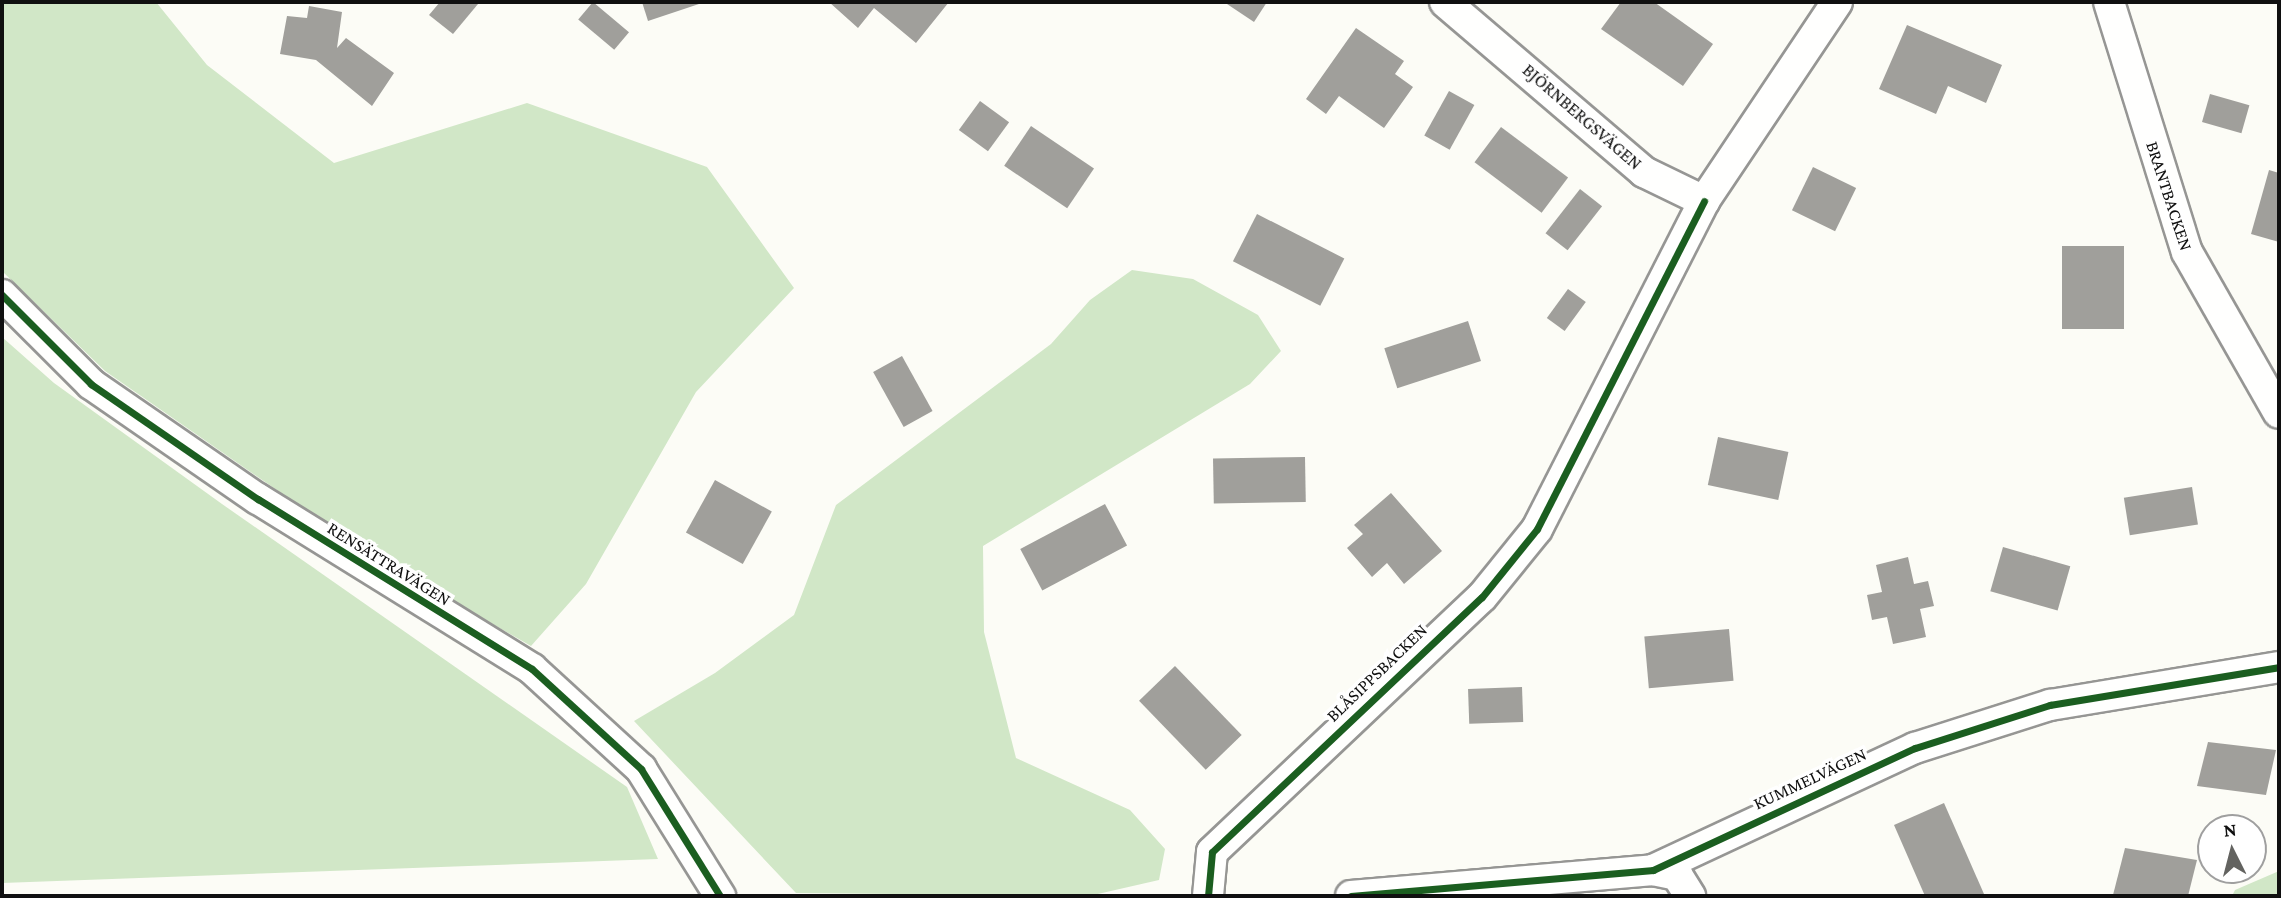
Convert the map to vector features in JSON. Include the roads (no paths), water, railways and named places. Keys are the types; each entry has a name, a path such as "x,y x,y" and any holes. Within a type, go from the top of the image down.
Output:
{"street":[{"name":"BJÖRNBERGSVÄGEN","path":"1445,2 1644,172 1704,201"},
{"path":"1704,201 1837,2"},
{"name":"BRANTBACKEN","path":"2109,2 2186,252 2279,414"},
{"name":"BLÅSIPPSBACKEN","path":"1208,896 1212,852 1482,597 1537,529 1573,467 1669,260 1704,201"},
{"name":"RENSÄTTRAVÄGEN","path":"2,295 91,384 269,507 532,669 640,769 720,896"},
{"name":"KUMMELVÄGEN","path":"1351,896 1653,870 1915,748 2050,705 2279,667"},
{"path":"1653,870 1677,875 1690,896"}]}
